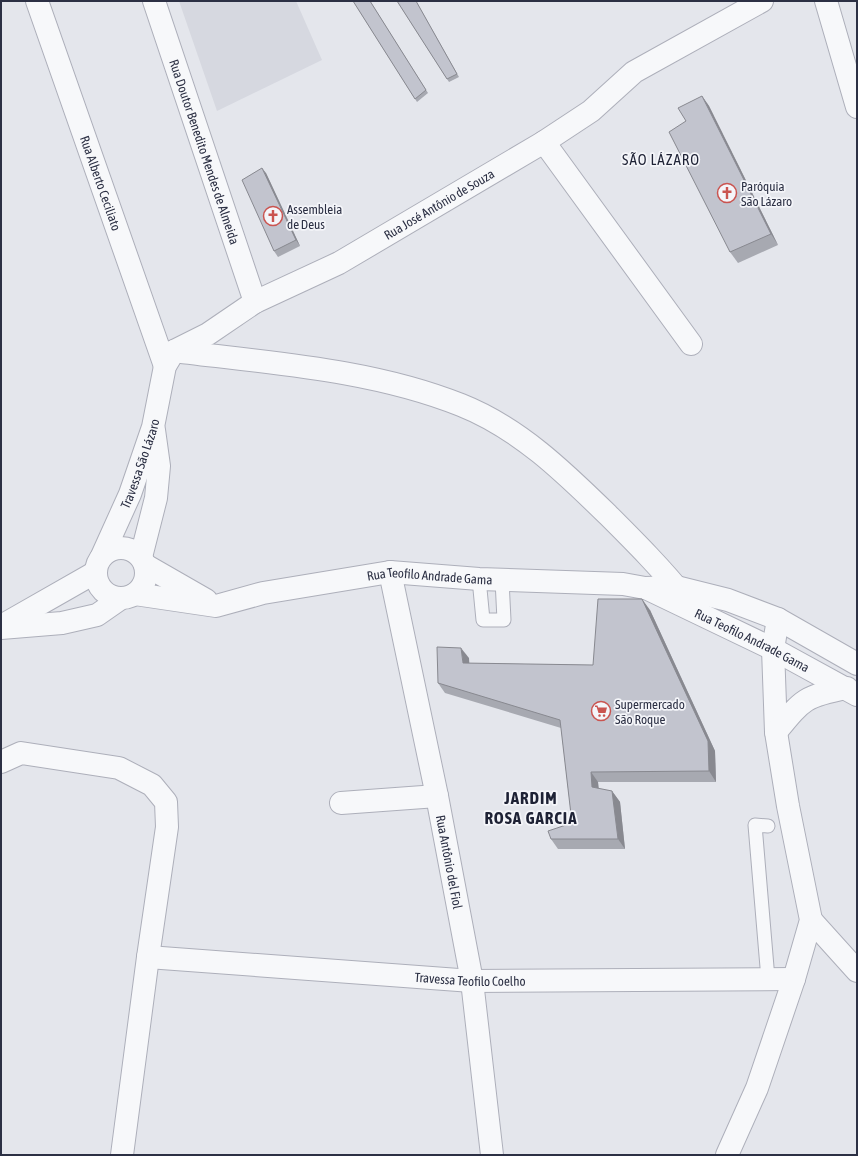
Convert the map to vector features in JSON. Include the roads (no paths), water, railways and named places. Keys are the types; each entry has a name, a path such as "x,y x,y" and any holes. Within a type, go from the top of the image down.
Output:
{"street":[{"name":"Rua Alberto Ceciliato","path":"37,1 169,358"},
{"name":"Rua Doutor Benedito Mendes de Almeida","path":"154,1 255,302"},
{"name":"Rua José Antônio de Souza","path":"169,358 255,302 339,263 544,142 592,111 634,72 762,1"},
{"path":"826,1 857,107"},
{"path":"544,142 691,344"},
{"path":"154,427 169,358 349,374 403,387 462,405 515,433 564,472 643,550 676,587 696,613"},
{"name":"Travessa São Lázaro","path":"143,561 156,498 159,472 154,427"},
{"name":"Travessa São Lázaro","path":"99,564 130,494 154,427"},
{"path":"1,627 99,564 109,551 117,548 134,552 143,561 216,606"},
{"path":"1,627 62,623 97,615 128,596 145,581 146,573 143,561"},
{"name":"Rua Teofilo Andrade Gama","path":"99,564 97,580 106,593 216,606 263,593 390,572 479,579 623,584 646,588 676,587 728,600 778,619 857,664"},
{"name":"Rua Antônio del Fiol","path":"390,572 437,796 472,981 492,1155"},
{"name":"Rua Teofilo Andrade Gama","path":"646,588 773,649 852,691"},
{"path":"727,1155 757,1088 794,979 811,920 788,806 776,732 773,649 778,619"},
{"path":"776,732 799,704 808,697 852,691"},
{"path":"1,762 21,753 119,768 152,785 166,802 167,827 122,1155"},
{"path":"341,803 437,796"},
{"path":"811,920 857,971"},
{"name":"Travessa Teofilo Coelho","path":"148,957 472,981 794,979"}],"lane":[{"path":"479,579 483,620 504,620 502,580"},
{"path":"768,826 755,825 768,979"}],"place":[{"name":"Paróquia São Lázaro","path":"727,193"},
{"name":"Assembleia de Deus","path":"273,216"},
{"name":"Supermercado São Roque","path":"601,711"}],"district":[{"name":"SÃO LÁZARO","path":"661,159"},
{"name":"JARDIM ROSA GARCIA","path":"531,808"}]}
